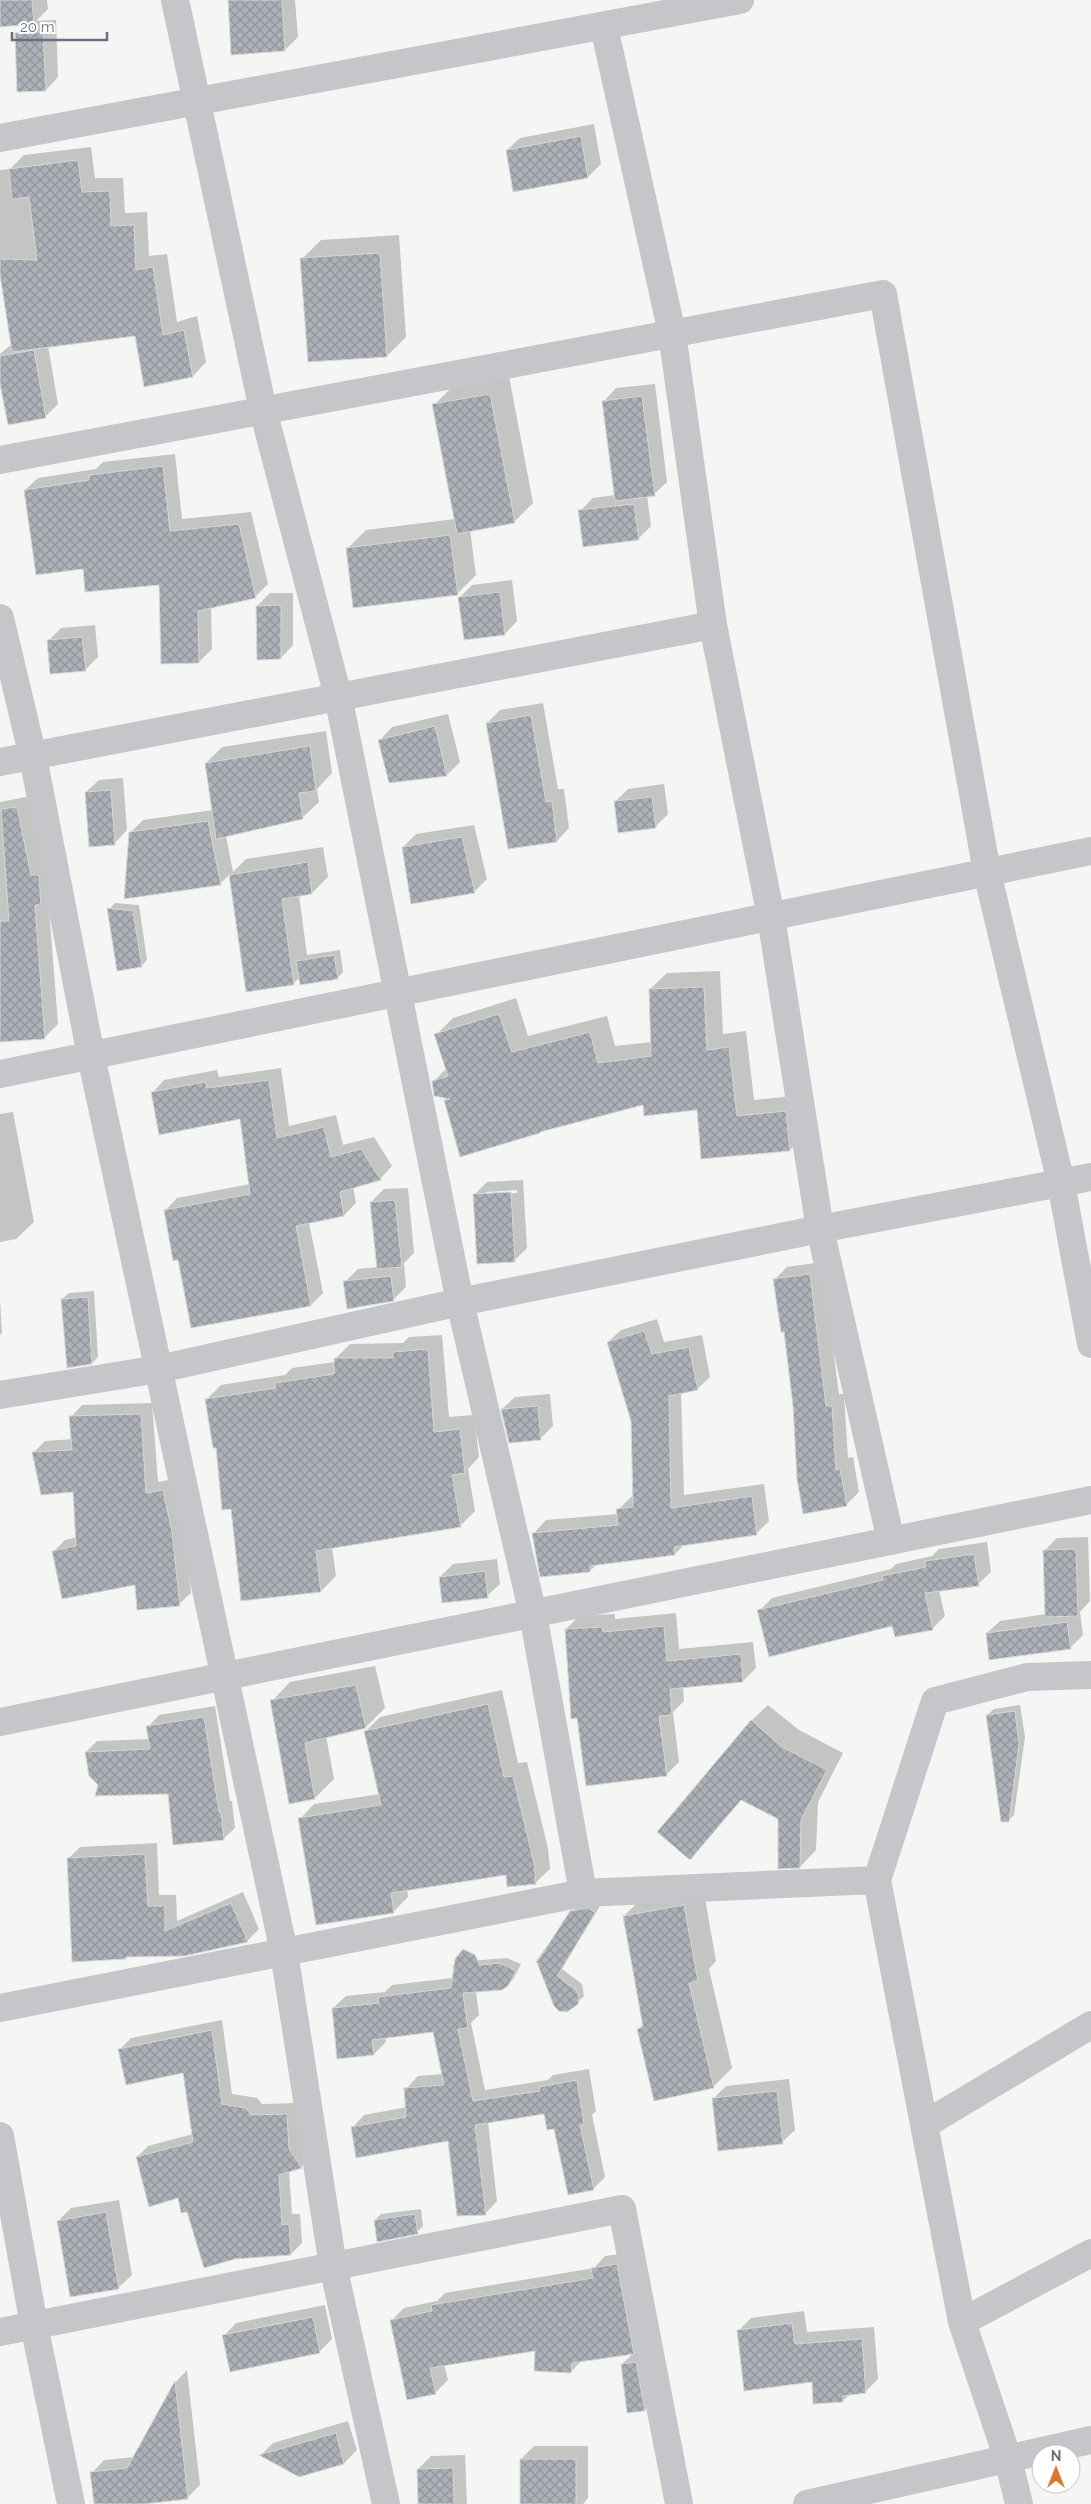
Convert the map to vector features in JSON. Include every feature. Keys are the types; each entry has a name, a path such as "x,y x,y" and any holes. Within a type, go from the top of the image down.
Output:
{"street":[{"path":"175,0 263,410 338,696 460,1302 533,1614 583,1893"},
{"path":"0,138 604,27 740,0"},
{"path":"604,27 672,333 713,625 771,917 820,1229 892,1541"},
{"path":"0,460 883,294 987,872 1061,1183 1091,1344"},
{"path":"0,618 32,756 91,1056 284,1952 332,2266 386,2504"},
{"path":"0,762 713,625"},
{"path":"0,1074 1091,851"},
{"path":"0,1395 159,1369 460,1302 820,1229 1091,1177"},
{"path":"0,1722 1091,1500"},
{"path":"1019,2504 1008,2459 962,2322 877,1880 935,1702 1027,1677 1091,1675"},
{"path":"0,2008 583,1893 877,1880"},
{"path":"924,2125 1091,2025"},
{"path":"0,2136 34,2325 71,2504"},
{"path":"0,2332 622,2209 679,2504"},
{"path":"962,2322 1091,2254"},
{"path":"807,2504 1091,2440"}],"building":[{"path":"0,0 32,0 34,24 0,27"},
{"path":"228,0 282,0 285,51 231,55"},
{"path":"43,32 46,91 17,92 15,33"},
{"path":"581,136 588,178 513,192 506,150"},
{"path":"78,160 82,192 110,191 111,226 134,225 136,270 153,267 163,335 184,330 193,377 144,387 135,336 12,352 0,275 0,259 37,260 29,197 12,199 9,169"},
{"path":"380,253 387,357 308,362 300,258"},
{"path":"34,350 46,418 8,425 0,384 0,356"},
{"path":"490,394 515,523 457,534 432,404"},
{"path":"642,396 655,496 615,501 602,401"},
{"path":"163,466 170,531 239,524 256,598 198,611 199,663 161,664 159,585 85,592 83,569 36,575 24,490 89,480 89,475"},
{"path":"634,504 639,540 583,547 578,510"},
{"path":"450,535 458,595 353,608 346,548"},
{"path":"500,592 505,635 464,640 458,597"},
{"path":"281,605 281,659 257,660 256,606"},
{"path":"82,637 86,671 50,674 47,640"},
{"path":"531,715 546,802 552,801 557,842 508,849 486,723"},
{"path":"435,726 447,776 389,783 378,740"},
{"path":"310,746 316,791 299,793 303,819 216,839 205,763"},
{"path":"111,790 115,845 89,847 85,792"},
{"path":"652,797 656,828 618,833 614,801"},
{"path":"17,807 31,875 39,875 41,905 35,905 45,1039 0,1042 0,921 9,921 1,809"},
{"path":"208,821 221,885 124,899 129,832"},
{"path":"462,837 475,893 411,904 402,847"},
{"path":"308,862 312,894 282,899 294,985 246,992 229,875"},
{"path":"107,908 133,911 142,967 117,971"},
{"path":"334,955 338,979 300,985 296,961"},
{"path":"704,987 707,1050 729,1047 737,1116 786,1111 790,1151 701,1159 697,1110 644,1116 643,1105 540,1132 460,1157 444,1100 450,1099 434,1096 432,1081 448,1076 434,1034 499,1014 512,1052 590,1032 598,1063 651,1056 649,989"},
{"path":"269,1080 277,1138 324,1127 331,1157 361,1149 381,1180 340,1192 344,1216 296,1226 311,1306 191,1328 178,1260 173,1261 164,1210 250,1194 240,1119 159,1135 151,1092 205,1082 207,1088"},
{"path":"511,1192 515,1262 477,1264 473,1194"},
{"path":"395,1200 402,1267 377,1269 370,1202"},
{"path":"810,1274 826,1406 832,1406 836,1470 840,1469 847,1506 803,1514 797,1479 793,1406 784,1332 781,1332 773,1279"},
{"path":"391,1276 394,1301 347,1309 343,1281"},
{"path":"88,1297 92,1364 67,1368 61,1299"},
{"path":"644,1331 652,1354 689,1347 698,1390 669,1396 671,1508 752,1496 757,1535 674,1547 675,1555 590,1566 590,1572 540,1577 532,1533 618,1525 616,1509 633,1507 631,1421 607,1342"},
{"path":"428,1349 434,1432 460,1429 465,1473 452,1475 461,1527 316,1551 321,1592 241,1601 231,1509 222,1510 216,1448 213,1448 205,1399 276,1388 275,1383 334,1374 334,1358 393,1358 393,1352"},
{"path":"538,1406 541,1440 509,1443 501,1409"},
{"path":"141,1414 146,1493 163,1490 172,1532 180,1606 137,1610 135,1585 62,1599 52,1551 76,1546 73,1492 41,1495 32,1452 72,1450 69,1416"},
{"path":"1076,1549 1078,1616 1045,1617 1043,1550"},
{"path":"974,1554 979,1586 925,1593 933,1630 895,1637 892,1626 769,1657 757,1610 883,1580 882,1576 926,1567 925,1561"},
{"path":"485,1571 488,1598 442,1603 439,1577"},
{"path":"1067,1622 1071,1649 989,1660 986,1633"},
{"path":"664,1626 667,1661 741,1654 743,1682 670,1689 672,1715 659,1716 667,1776 586,1786 577,1718 571,1719 565,1629 602,1627 603,1632"},
{"path":"356,1685 366,1728 305,1743 315,1799 289,1804 270,1700"},
{"path":"488,1704 504,1777 513,1776 534,1863 536,1884 507,1887 506,1875 391,1893 394,1913 316,1925 298,1818 381,1805 364,1731"},
{"path":"1015,1711 1019,1744 1009,1822 1001,1822 986,1715"},
{"path":"204,1717 219,1812 221,1812 224,1840 173,1845 168,1794 95,1796 98,1785 89,1776 85,1752 150,1749 146,1726"},
{"path":"751,1720 782,1747 827,1770 801,1820 800,1868 778,1869 778,1819 741,1800 690,1860 657,1832"},
{"path":"145,1854 148,1906 165,1906 165,1931 231,1903 248,1942 184,1956 126,1957 126,1959 72,1962 67,1858"},
{"path":"684,1905 698,1981 689,1983 714,2088 654,2101 637,2029 643,2027 623,1916"},
{"path":"588,1908 595,1913 557,1976 576,1990 579,1997 578,2004 567,2012 559,2011 554,2006 536,1960 538,1961 570,1911"},
{"path":"463,1949 475,1955 480,1965 500,1963 516,1971 508,1986 502,1990 463,1993 468,2028 458,2029 473,2101 540,2091 539,2087 577,2080 584,2124 580,2125 594,2190 568,2195 554,2129 547,2130 544,2114 475,2125 486,2215 457,2216 448,2141 356,2158 351,2127 406,2117 404,2088 444,2085 433,2032 372,2040 374,2055 337,2059 332,2008 379,2003 378,1997 451,1988 455,1959"},
{"path":"212,2030 222,2104 246,2108 251,2115 287,2114 289,2149 302,2168 279,2175 282,2225 289,2224 291,2255 235,2259 204,2268 187,2212 181,2213 178,2198 149,2207 136,2157 193,2142 183,2073 126,2085 118,2049"},
{"path":"777,2091 783,2144 718,2151 712,2098"},
{"path":"106,2212 119,2289 70,2297 57,2221"},
{"path":"415,2214 418,2234 377,2242 374,2220"},
{"path":"617,2264 634,2354 572,2363 571,2373 534,2371 535,2351 430,2368 436,2394 407,2400 390,2320 432,2311 431,2305 593,2278 591,2268"},
{"path":"313,2317 320,2353 230,2372 222,2335"},
{"path":"792,2323 795,2344 862,2339 866,2393 843,2396 843,2402 813,2404 812,2382 744,2391 737,2330"},
{"path":"636,2362 645,2411 627,2413 621,2364"},
{"path":"175,2381 188,2499 144,2504 94,2504 90,2472 127,2468"},
{"path":"336,2433 344,2464 299,2477 259,2455"},
{"path":"520,2459 576,2459 576,2504 520,2504"},
{"path":"453,2468 454,2504 418,2504 417,2469"}]}
